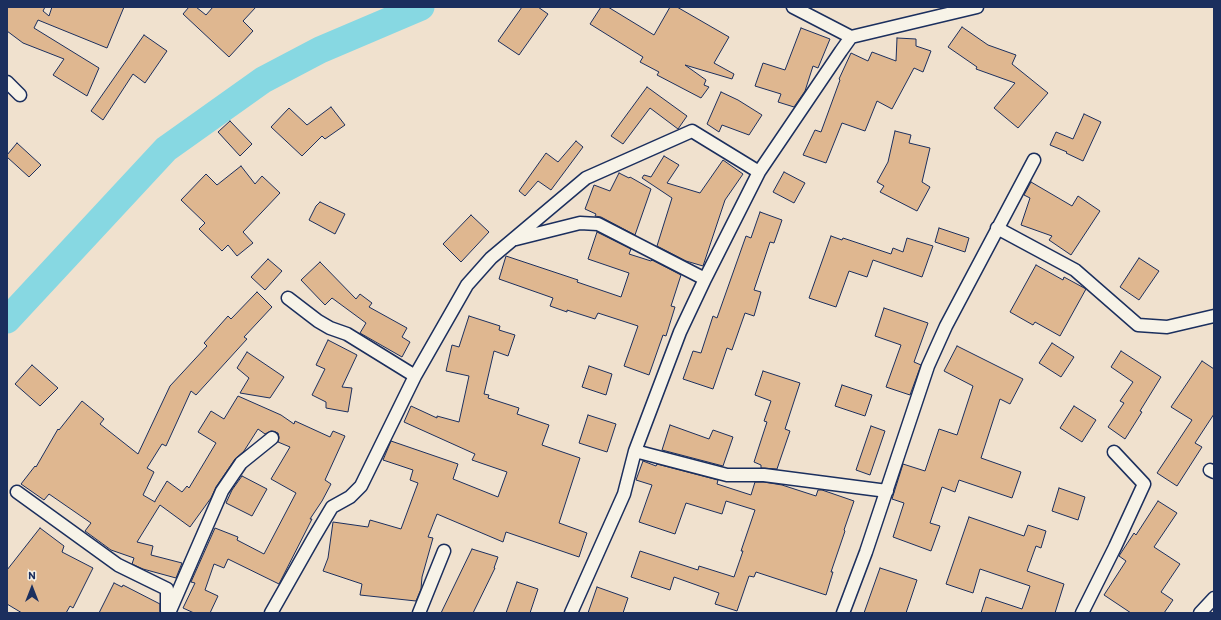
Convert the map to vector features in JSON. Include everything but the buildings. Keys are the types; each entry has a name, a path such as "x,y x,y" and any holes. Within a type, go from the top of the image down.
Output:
{"street":[{"path":"793,7 851,38"},
{"path":"571,613 624,494 635,451 680,332 705,278 759,172 840,51 851,38 977,7"},
{"path":"7,82 20,95"},
{"path":"271,613 312,539 332,507 350,497 361,486 415,376 467,285 491,258 586,178 692,131 759,172"},
{"path":"843,613 887,491 928,366 946,326 1034,160"},
{"path":"512,240 580,223 598,224 705,278"},
{"path":"997,228 1075,270 1138,325 1167,327 1214,316"},
{"path":"288,298 318,321 330,328 347,334 415,376"},
{"path":"168,613 222,491 241,463 272,438"},
{"path":"635,451 727,475 764,475 887,491"},
{"path":"1082,613 1144,484 1114,452"},
{"path":"17,492 118,565 167,589 168,613"},
{"path":"419,613 444,551"},
{"path":"1200,613 1214,598"}],"waterway":[{"path":"7,320 166,149 263,80 320,50 421,7"}]}
